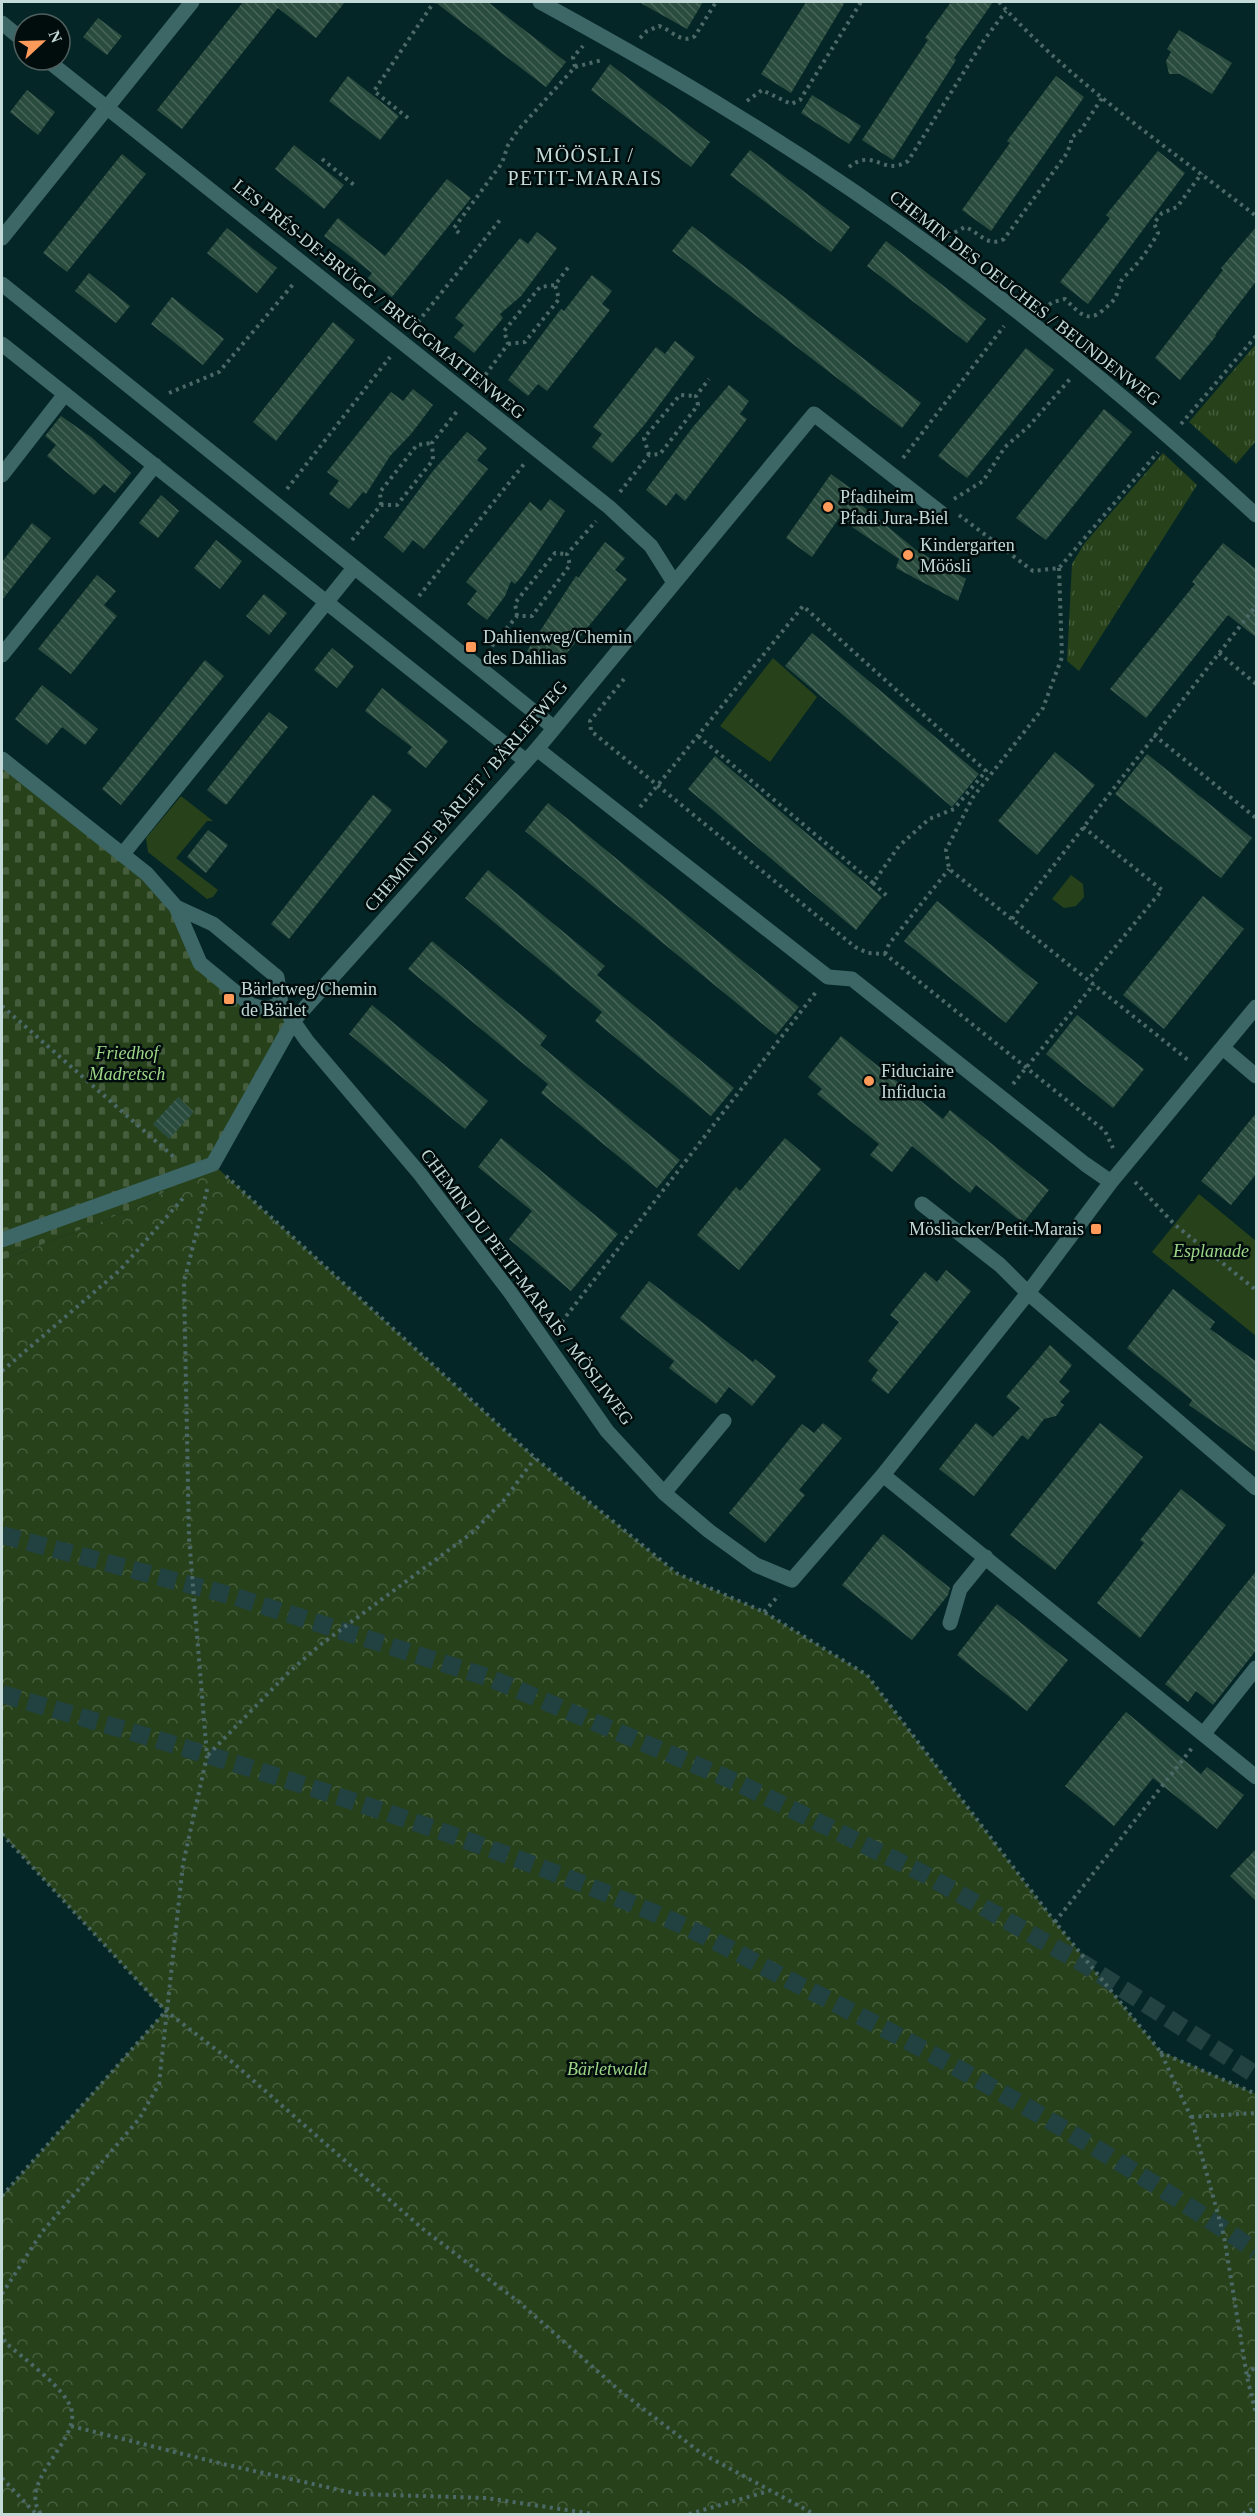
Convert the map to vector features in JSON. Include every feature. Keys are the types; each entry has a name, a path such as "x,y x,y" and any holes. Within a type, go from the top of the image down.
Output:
{"street":[{"path":"2,238 192,2"},
{"name":"CHEMIN DES OEUCHES / BEUNDENWEG","path":"540,2 737,115 937,250 1161,429 1257,514"},
{"name":"LES PRÉS-DE-BRÜGG / BRÜGGMATTENWEG","path":"62,72 609,507 651,546 673,581"},
{"path":"2,284 553,727"},
{"path":"2,344 526,761"},
{"path":"2,475 65,394"},
{"name":"CHEMIN DE BÄRLET / BÄRLETWEG","path":"213,1164 294,1020 537,749 673,581 814,414 947,510"},
{"path":"2,655 155,465"},
{"path":"122,855 354,568"},
{"path":"537,749 828,977 852,979 1085,1164 1111,1182"},
{"path":"2,759 147,874 176,907 200,963 251,1005 265,1009 281,1004 277,977 213,924 176,907"},
{"name":"CHEMIN DU PETIT-MARAIS / MÖSLIWEG","path":"281,1004 308,1041 420,1174 510,1292 607,1431 663,1493 756,1565 792,1581 883,1475"},
{"path":"1257,1006 1111,1182 1028,1293 883,1475 1257,1777"},
{"path":"1222,1048 1257,1076"},
{"path":"2,1240 213,1164"},
{"path":"922,1204 999,1265 1028,1293 1257,1488"},
{"path":"663,1493 724,1421"},
{"path":"950,1623 960,1589 986,1557"},
{"path":"1204,1732 1257,1668"}],"path":[{"path":"408,118 375,91 434,2"},
{"path":"641,36 659,26 681,38 691,39 696,36 716,2"},
{"path":"747,100 762,90 791,104 800,100 861,2"},
{"path":"999,2 1037,43 1102,98 1257,216"},
{"path":"849,167 863,158 870,158 897,168 908,161 984,40 1006,11"},
{"path":"459,233 454,228 502,163 508,145 527,119 575,67 573,57 595,32"},
{"path":"948,236 965,227 987,242 996,243 1004,239 1065,156 1071,138 1082,130 1102,98"},
{"path":"322,159 354,185"},
{"path":"1044,308 1053,302 1065,299 1083,317 1091,318 1099,314 1115,298 1121,279 1130,274 1151,247 1158,233 1154,223 1162,213 1178,207 1202,173"},
{"path":"508,344 504,331 540,287 555,285 570,266"},
{"path":"381,505 397,505 433,460 432,443 508,344 525,342 559,299 555,285"},
{"path":"149,402 219,372 286,295"},
{"path":"902,460 1016,311"},
{"path":"1181,424 1257,336"},
{"path":"1059,568 1033,571 947,510 983,481 1005,447 1029,426 1072,377"},
{"path":"649,454 660,454 698,405 696,396 709,379"},
{"path":"649,454 644,438 680,395 696,396"},
{"path":"345,547 381,505 380,492 417,445 432,443"},
{"path":"414,602 536,449"},
{"path":"1160,450 1059,568 1062,657 1043,708 973,797 946,850 949,869 1202,1072"},
{"path":"518,616 515,603 555,554 567,554 609,507 649,454"},
{"path":"518,616 532,616 570,565 567,554"},
{"path":"629,821 803,606 986,771 954,809 929,819 899,846 873,883"},
{"path":"1012,919 1255,607"},
{"path":"483,658 518,616"},
{"path":"1218,652 1257,684"},
{"path":"627,675 590,721 591,731 855,947 868,952 885,954 1105,1131 1123,1169 1174,1224 1257,1290"},
{"path":"1154,735 1257,818"},
{"path":"698,736 888,896"},
{"path":"1083,827 1162,890 1088,980"},
{"path":"885,954 890,944 949,869"},
{"path":"555,1331 828,977"},
{"path":"1002,1097 1094,984"},
{"path":"2,1006 182,1164 187,1174"},
{"path":"2,2294 42,2232 139,2119 159,2084 183,1864 207,1756 189,1538 184,1282 213,1164 535,1458 678,1574 764,1612 867,1675 1055,1922 1160,2051 1191,2117 1224,2236 1247,2377 1257,2414"},
{"path":"2,1371 29,1345 120,1270 190,1191"},
{"path":"207,1756 289,1672 320,1645 473,1532 505,1499 535,1458"},
{"path":"1055,1922 1204,1732"},
{"path":"2,1834 166,2011 231,2061 423,2229 520,2303 620,2391 701,2453 814,2514"},
{"path":"2,2196 166,2011"},
{"path":"1160,2051 1257,2094"},
{"path":"1191,2117 1257,2114"},
{"path":"2,2332 5,2342 60,2391 72,2412 71,2426 46,2468 35,2495 41,2514"},
{"path":"1247,2377 1257,2364"},
{"path":"71,2426 358,2494 486,2498 594,2514"},
{"path":"2,2478 36,2514"},
{"path":"689,2514 769,2491"},
{"path":"1243,2514 1257,2507"}],"green space":[{"path":"1256,344 1256,441 1236,464 1189,422"},
{"path":"1163,453 1197,485 1079,671 1067,661 1072,564 1084,544"},
{"path":"773,658 817,697 770,762 720,726"},
{"name":"Friedhof Madretsch","path":"2,759 176,907 200,963 251,1005 281,1004 294,1020 213,1164 138,1207 2,1260"},
{"path":"181,796 213,821 207,821 176,858 218,890 213,897 207,899 148,852 146,838"},
{"path":"1071,875 1083,884 1084,897 1076,906 1064,908 1052,899"},
{"name":"Bärletwald","path":"213,1164 535,1458 678,1574 764,1612 867,1675 1055,1922 1160,2051 1256,2094 1256,2514 2,2514 2,2196 165,2011 2,1834 2,1260 138,1207"},
{"name":"Esplanade","path":"1199,1194 1256,1241 1256,1336 1152,1252"}],"building":[{"path":"243,2 345,2 316,38 278,8 182,129 157,110"},
{"path":"435,2 488,2 566,62 546,87"},
{"path":"639,2 703,2 687,29"},
{"path":"806,2 845,2 791,93 761,74"},
{"path":"951,2 993,2 954,58 956,60 893,160 862,140 928,40 925,38"},
{"path":"98,18 122,36 107,55 83,37"},
{"path":"1179,30 1232,63 1212,94 1180,74 1169,74 1166,61 1171,52 1167,49"},
{"path":"610,64 710,142 691,167 591,90"},
{"path":"348,76 399,116 380,140 329,101"},
{"path":"1056,76 1084,97 991,231 962,210 1010,143 1007,141"},
{"path":"27,90 55,112 38,135 10,112"},
{"path":"812,95 861,126 849,144 801,113"},
{"path":"294,145 344,185 324,209 275,169"},
{"path":"750,150 850,227 831,252 730,175"},
{"path":"1158,151 1185,173 1088,304 1060,282 1110,218 1106,215"},
{"path":"122,154 146,174 67,272 43,253"},
{"path":"447,179 471,198 392,297 368,278 372,273 324,236 338,218 385,256"},
{"path":"692,226 921,403 902,428 672,251"},
{"path":"1257,226 1257,280 1180,380 1155,358 1223,270 1221,268"},
{"path":"227,228 277,268 257,293 207,253"},
{"path":"537,232 557,248 521,296 500,314 503,318 474,353 454,337 464,325 455,318 520,238 528,244"},
{"path":"886,241 986,319 967,343 867,266"},
{"path":"89,273 130,306 116,323 75,291"},
{"path":"592,275 612,291 602,304 610,310 547,391 538,384 528,396 508,380 561,309 564,311"},
{"path":"172,297 224,339 203,365 151,324"},
{"path":"333,322 355,340 276,441 253,422"},
{"path":"675,341 695,357 645,424 612,463 592,447 602,434 593,427 656,347 665,354"},
{"path":"1026,348 1054,370 967,478 938,456"},
{"path":"729,385 749,401 740,414 747,419 685,501 676,493 666,506 646,490 693,427"},
{"path":"413,389 433,405 411,434 390,456 366,494 363,492 349,509 329,494 339,481 327,472 391,392 403,401"},
{"path":"1104,409 1132,432 1046,540 1016,518"},
{"path":"61,416 91,437 131,473 115,493 104,484 94,495 47,456 56,445 45,436"},
{"path":"467,432 487,448 477,460 488,469 424,549 413,540 403,553 384,537 433,471"},
{"path":"831,474 857,493 853,498 916,550 966,579 958,601 896,568 899,559 839,518 812,557 786,538"},
{"path":"161,495 179,511 158,538 139,523"},
{"path":"550,499 565,511 522,576 515,584 511,581 505,596 487,620 467,604 477,591 466,582 530,502 541,511"},
{"path":"32,523 51,538 2,600 2,562"},
{"path":"216,540 242,561 220,589 194,568"},
{"path":"605,542 625,558 615,570 627,579 562,659 551,650 541,663 527,651 576,576 578,578"},
{"path":"1223,543 1257,570 1257,638 1228,615 1146,718 1110,689 1195,584 1192,582"},
{"path":"97,575 116,591 104,605 117,616 71,674 38,649"},
{"path":"264,594 287,613 269,635 246,616"},
{"path":"812,633 979,774 952,807 785,666"},
{"path":"332,648 354,666 337,688 314,670"},
{"path":"205,660 224,676 121,805 102,789"},
{"path":"42,685 98,729 85,745 62,727 47,745 15,719"},
{"path":"382,688 448,741 426,768 407,753 412,747 365,711"},
{"path":"269,712 288,727 226,805 207,790"},
{"path":"1055,752 1095,785 1037,855 998,821"},
{"path":"1147,754 1252,838 1221,878 1115,794"},
{"path":"715,756 882,897 856,930 688,789"},
{"path":"373,795 392,810 289,939 271,924"},
{"path":"548,803 799,1007 776,1035 525,831"},
{"path":"208,830 228,845 206,873 187,857"},
{"path":"488,870 605,966 597,975 734,1088 711,1116 595,1021 602,1012 465,898"},
{"path":"1203,896 1244,929 1164,1029 1123,995"},
{"path":"937,901 1038,983 1006,1023 904,941"},
{"path":"432,941 547,1036 540,1045 680,1160 657,1188 541,1093 548,1084 408,969"},
{"path":"372,1005 488,1101 465,1129 349,1034"},
{"path":"1077,1015 1144,1069 1113,1108 1046,1054"},
{"path":"841,1036 943,1119 950,1110 1049,1190 1023,1223 976,1185 970,1193 912,1146 892,1172 870,1155 879,1144 817,1094 822,1089 808,1077"},
{"path":"178,1097 194,1112 169,1139 153,1124"},
{"path":"1257,1112 1257,1173 1231,1205 1201,1181"},
{"path":"501,1138 618,1234 571,1291 509,1239 532,1211 478,1167"},
{"path":"785,1138 821,1169 739,1270 697,1235 736,1187 740,1191"},
{"path":"946,1270 971,1291 888,1394 871,1380 878,1370 868,1361 899,1322 890,1315 925,1272 937,1282"},
{"path":"649,1281 753,1362 755,1359 776,1376 752,1406 729,1387 716,1404 669,1368 674,1361 620,1318"},
{"path":"1173,1289 1215,1322 1210,1329 1257,1362 1257,1453 1189,1405 1192,1400 1127,1348"},
{"path":"1050,1345 1072,1365 1059,1382 1070,1391 1060,1402 1064,1405 1056,1416 1044,1419 1028,1440 1022,1435 974,1496 939,1469 976,1423 993,1437 1020,1408 1006,1397"},
{"path":"823,1423 842,1438 799,1490 805,1495 765,1543 729,1513 802,1424 814,1433"},
{"path":"1100,1423 1143,1457 1055,1570 1010,1535"},
{"path":"1181,1489 1226,1525 1140,1638 1097,1603 1144,1543 1140,1540"},
{"path":"883,1534 950,1588 948,1595 912,1640 842,1585"},
{"path":"1257,1570 1257,1649 1213,1705 1196,1691 1188,1702 1165,1684"},
{"path":"997,1604 1068,1660 1027,1711 957,1655"},
{"path":"1126,1712 1201,1774 1207,1767 1244,1795 1217,1829 1153,1778 1114,1826 1065,1786"},
{"path":"1257,1848 1257,1902 1230,1876"}],"tunnel":[{"path":"2,1535 236,1597 490,1678 736,1782 926,1875 1084,1964 1256,2075"},
{"path":"2,1694 249,1768 411,1821 492,1849 671,1920 976,2078 1090,2144 1256,2251"}],"place":[{"name":"Pfadiheim Pfadi Jura-Biel","path":"828,507"},
{"name":"Kindergarten Möösli","path":"908,555"},
{"name":"Dahlienweg/Chemin des Dahlias","path":"471,647"},
{"name":"Bärletweg/Chemin de Bärlet","path":"229,999"},
{"name":"Fiduciaire Infiducia","path":"869,1081"},
{"name":"Mösliacker/Petit-Marais","path":"1096,1229"}],"district":[{"name":"MÖÖSLI / PETIT-MARAIS","path":"585,166"}]}
